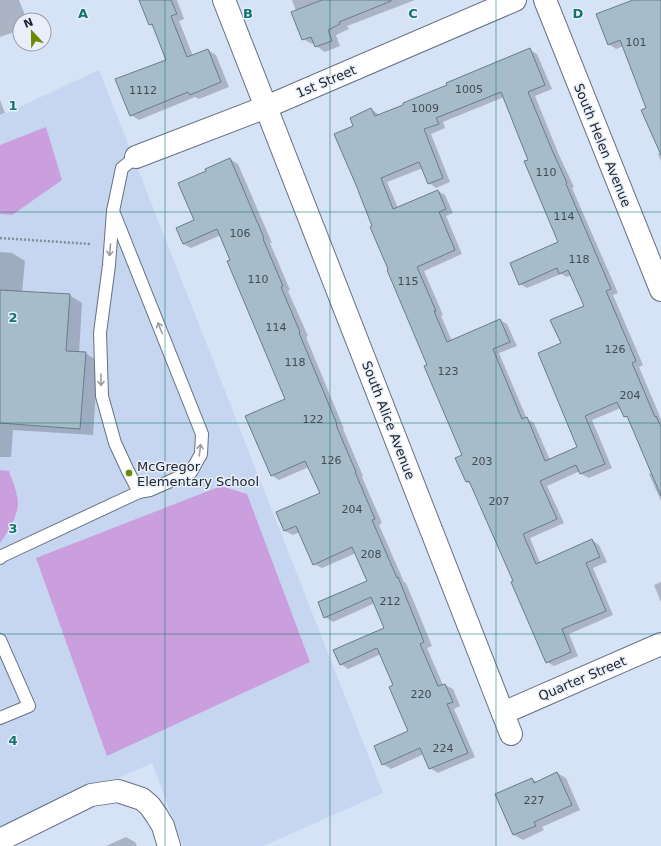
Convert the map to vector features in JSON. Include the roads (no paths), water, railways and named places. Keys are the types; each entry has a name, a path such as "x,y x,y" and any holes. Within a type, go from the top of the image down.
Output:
{"street":[{"name":"South Alice Avenue","path":"224,0 511,734"},
{"name":"1st Street","path":"136,158 266,107 515,0"},
{"name":"South Helen Avenue","path":"546,0 661,290"},
{"name":"Quarter Street","path":"503,713 661,644"},
{"path":"0,840 91,795 118,791 142,799 150,806 163,826 169,846"}],"lane":[{"path":"136,158 122,168 114,212 100,333 102,396 115,443 138,492"},
{"path":"0,558 138,492 150,490 191,472 201,454 202,434 114,212"},
{"path":"0,640 29,706 0,718"}],"place":[{"name":"McGregor Elementary School","path":"129,473"}]}
